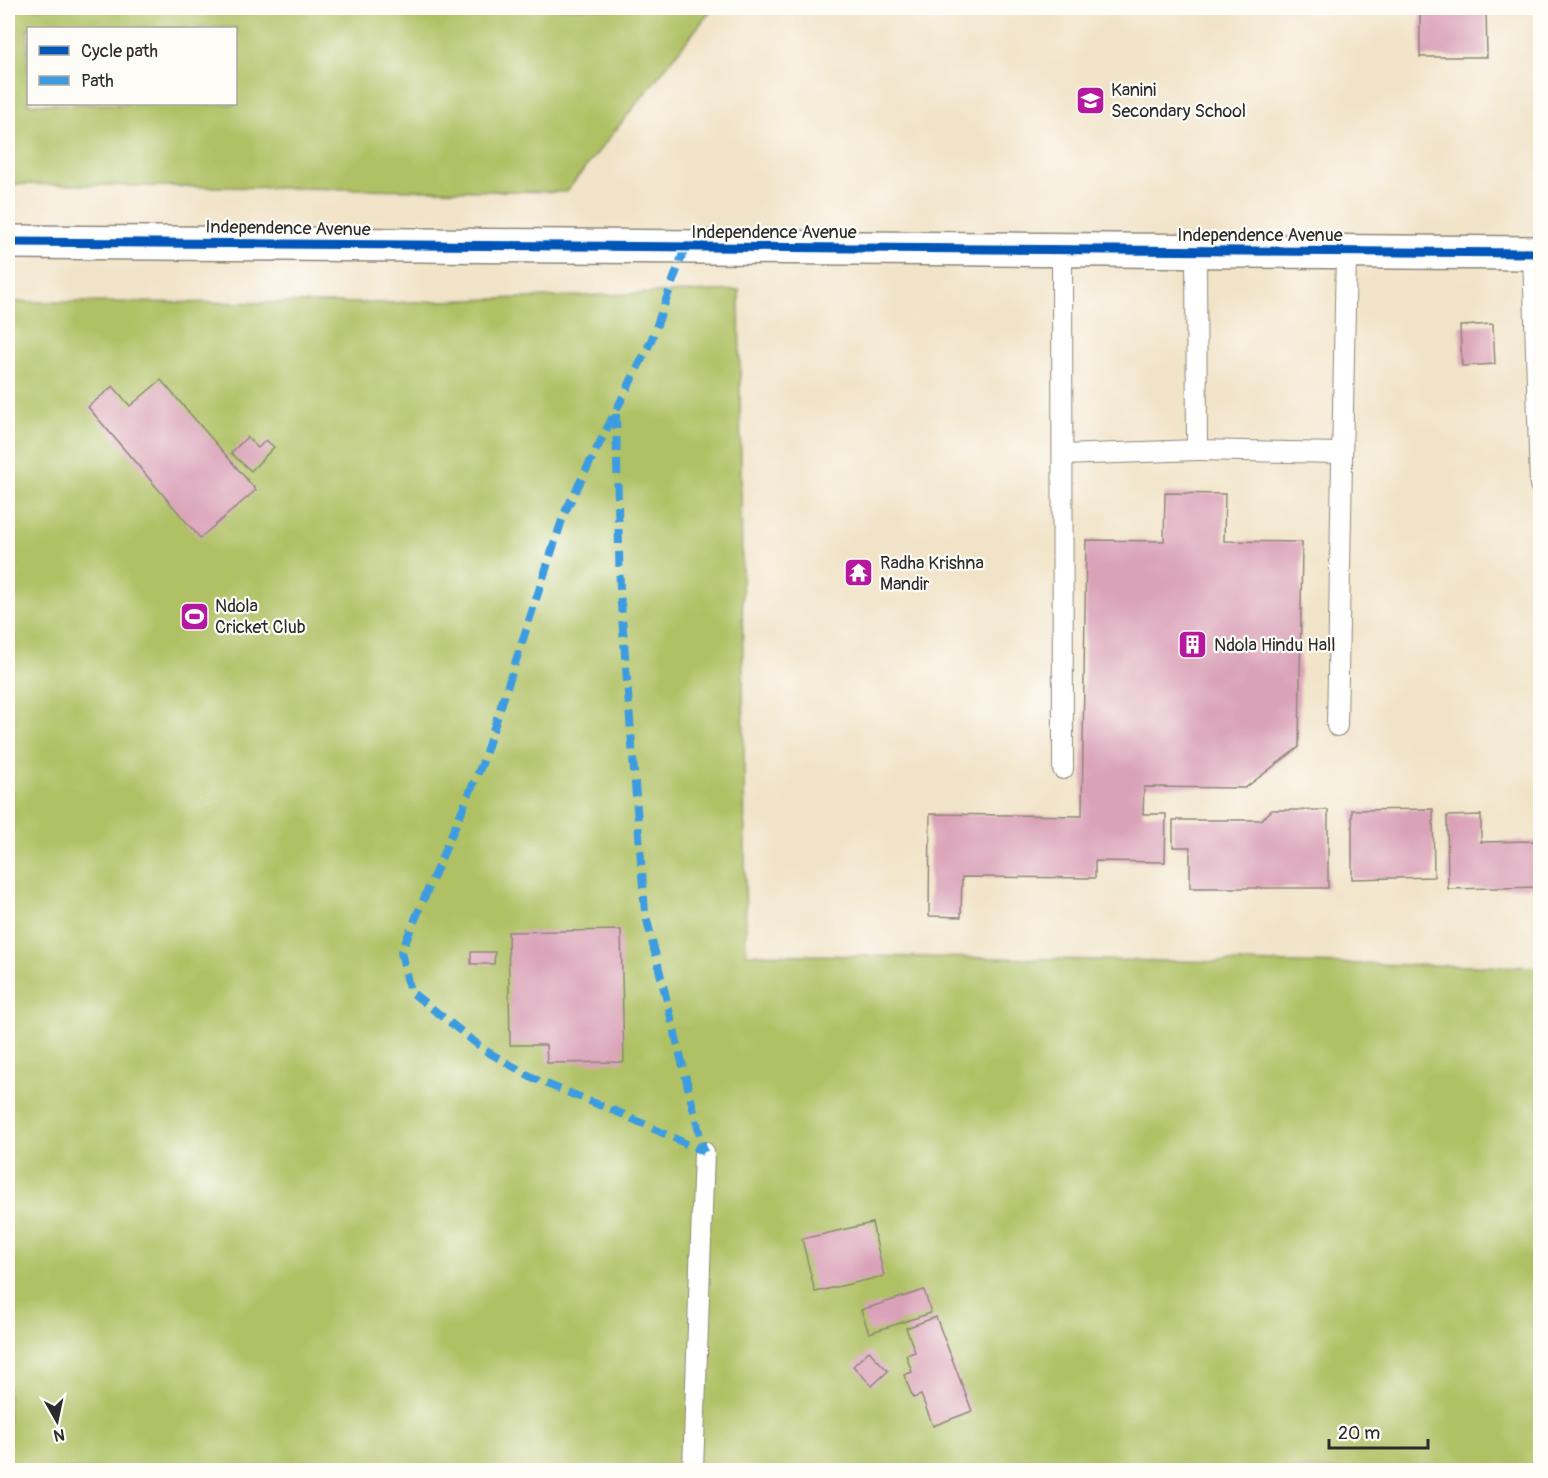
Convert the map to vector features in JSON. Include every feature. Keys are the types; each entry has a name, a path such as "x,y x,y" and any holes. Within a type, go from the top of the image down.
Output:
{"street":[{"name":"Independence Avenue","path":"8,242 1537,253"}],"lane":[{"path":"1062,251 1063,769"},
{"path":"1196,252 1197,450"},
{"path":"1337,726 1340,453 1346,252"},
{"path":"1537,253 1540,484"},
{"path":"1063,455 1197,450 1340,453"},
{"path":"693,1470 704,1152"}],"green space":[{"path":"8,8 713,8 566,192 8,184"},
{"path":"739,290 746,954 1540,967 1540,1470 8,1470 8,302 387,303"}],"building":[{"path":"1420,8 1486,8 1487,57 1420,57"},
{"path":"1493,324 1495,364 1462,366 1460,326"},
{"path":"161,380 256,490 200,538 88,407 113,386 130,406"},
{"path":"247,437 258,448 266,440 274,447 251,471 231,453"},
{"name":"Ndola Hindu Hall","path":"1165,493 1225,494 1224,541 1302,542 1299,747 1245,788 1144,787 1143,814 1166,814 1165,862 1095,861 1095,878 962,877 961,917 929,916 930,814 1082,816 1086,540 1164,541"},
{"path":"1433,809 1434,877 1352,879 1352,810"},
{"path":"1272,810 1328,810 1328,888 1190,888 1190,847 1173,847 1173,820 1261,820"},
{"path":"1481,815 1481,842 1540,841 1540,887 1448,889 1447,816"},
{"path":"621,930 624,1062 547,1063 546,1045 510,1045 508,932"},
{"path":"471,952 495,952 494,964 471,964"},
{"path":"872,1223 884,1276 815,1292 802,1239"},
{"path":"924,1290 931,1313 869,1333 861,1310"},
{"path":"936,1317 972,1411 933,1426 921,1395 913,1398 904,1375 912,1372 906,1355 915,1352 906,1328"},
{"path":"869,1351 888,1371 872,1386 853,1366"}],"marked path":[{"path":"685,248 651,341 564,514 482,764 401,952 410,991 486,1051 539,1081 620,1113 704,1152"},
{"path":"616,414 620,591 645,912 704,1152"}],"cycle path":[{"path":"8,242 1540,253"}],"place":[{"name":"Kanini Secondary School","path":"1090,100"},
{"name":"Radha Krishna Mandir","path":"859,573"},
{"name":"Ndola Cricket Club","path":"194,616"},
{"name":"Ndola Hindu Hall","path":"1193,645"}]}
